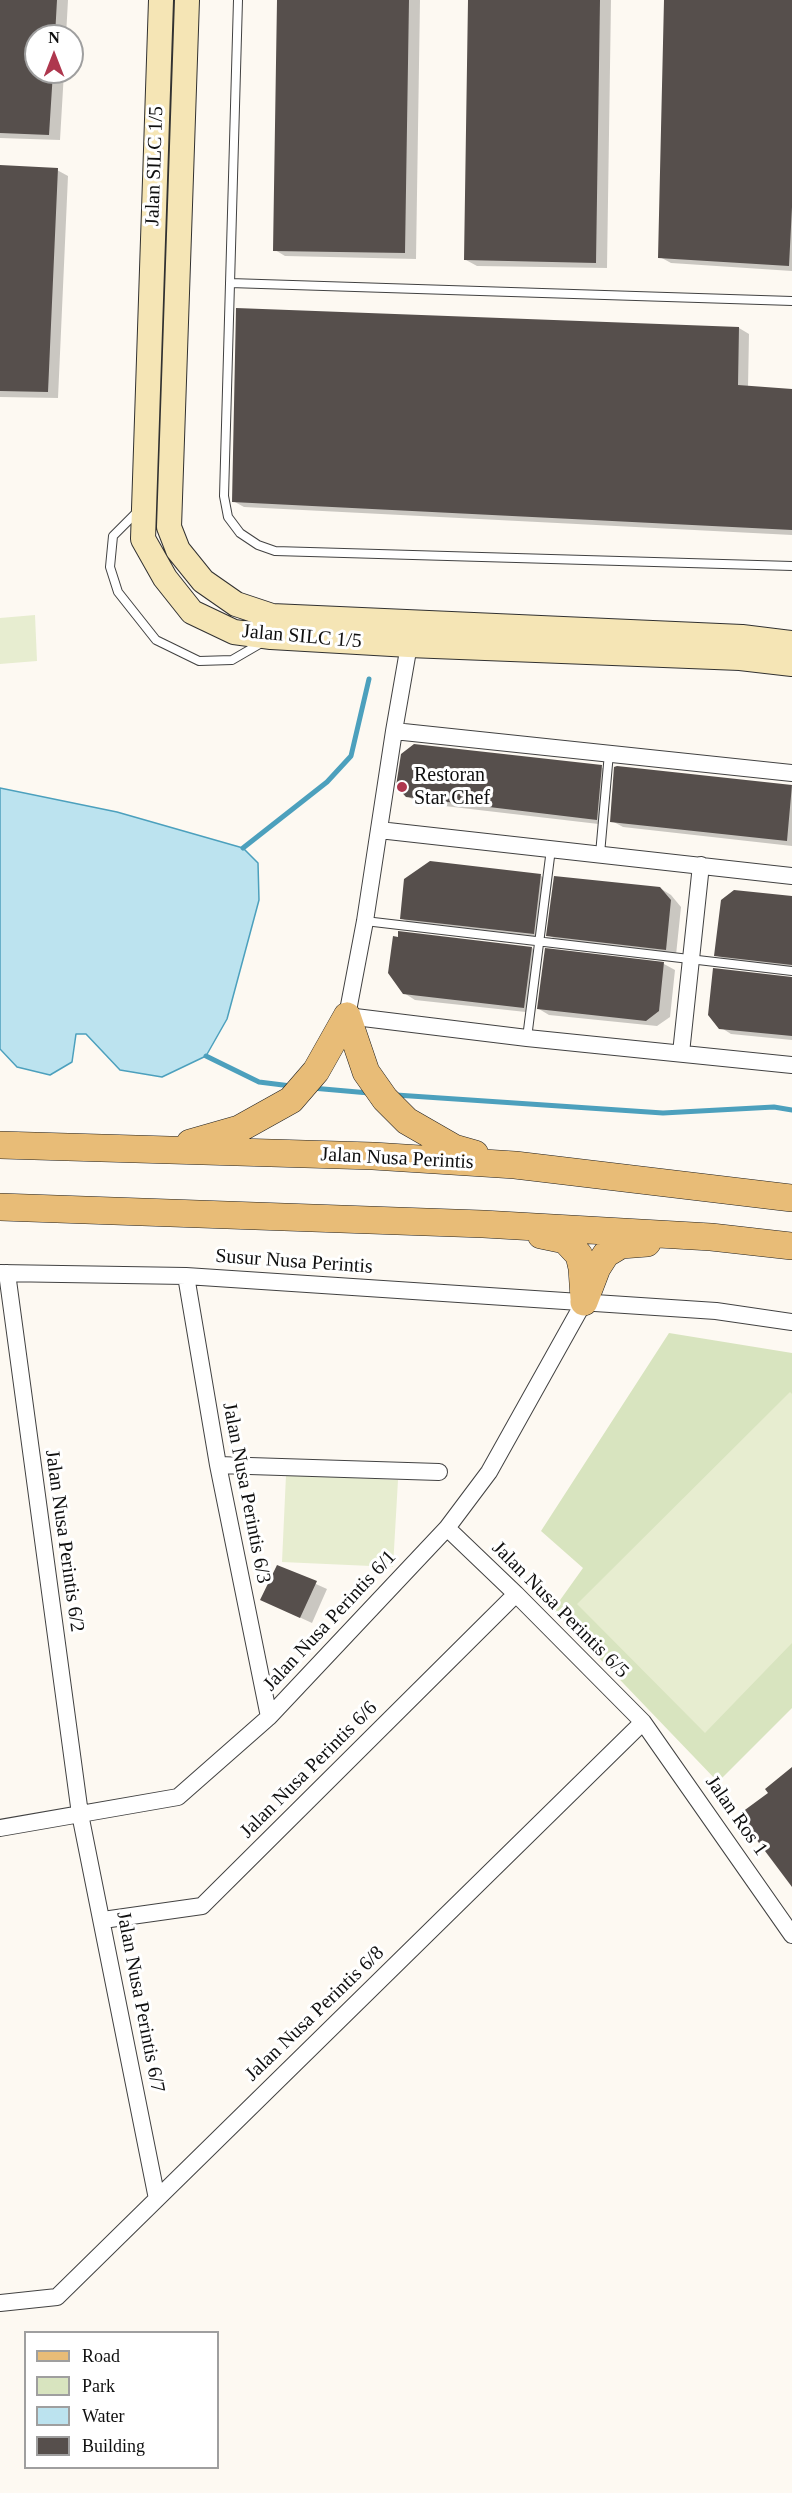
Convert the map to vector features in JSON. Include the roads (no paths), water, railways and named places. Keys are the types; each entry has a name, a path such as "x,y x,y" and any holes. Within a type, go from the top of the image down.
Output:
{"main road":[{"path":"164,1150 239,1129 291,1100 316,1071 347,1016"},
{"path":"347,1016 366,1072 385,1099 408,1121 454,1148 515,1165"},
{"name":"Jalan Nusa Perintis","path":"0,1145 373,1156 515,1165 785,1196"},
{"path":"0,1207 483,1224 711,1237 792,1246"},
{"path":"483,1224 564,1240 579,1255 584,1302"},
{"path":"584,1302 597,1268 606,1254 621,1245 711,1237"}],"street":[{"name":"Jalan SILC 1/5","path":"161,0 143,539 165,578 192,612 234,632 271,637 409,645 740,658 792,664"},
{"name":"Jalan SILC 1/5","path":"187,0 169,527 178,550 203,581 236,604 272,616 742,637 792,643"},
{"path":"409,645 365,921 347,1016 526,1038 792,1065"},
{"path":"394,731 792,773"},
{"path":"379,830 792,876"},
{"path":"681,1053 701,865"},
{"name":"Susur Nusa Perintis","path":"3,1273 186,1276 716,1311 792,1322"},
{"name":"Jalan Nusa Perintis 6/2","path":"3,1273 80,1814"},
{"name":"Jalan Nusa Perintis 6/3","path":"186,1276 218,1465 269,1717"},
{"name":"Jalan Nusa Perintis 6/1","path":"0,1828 178,1797 269,1717 447,1528 489,1472 584,1302"},
{"path":"218,1465 439,1472"},
{"name":"Jalan Nusa Perintis 6/5","path":"447,1528 644,1722"},
{"name":"Jalan Nusa Perintis 6/6","path":"103,1920 202,1906 516,1594"},
{"name":"Jalan Ros 1","path":"644,1722 792,1935"},
{"name":"Jalan Nusa Perintis 6/8","path":"0,2303 57,2297 644,1722"},
{"name":"Jalan Nusa Perintis 6/7","path":"80,1814 157,2199"}],"lane":[{"path":"237,0 224,496 228,517 240,533 258,545 275,551 792,566"},
{"path":"230,283 792,301"},
{"path":"144,504 113,536 110,567 118,592 156,640 199,661 232,660 271,637"},
{"path":"600,854 609,753"},
{"path":"526,1038 551,849"},
{"path":"365,921 792,971"}],"water":[{"path":"0,788 117,812 243,848 258,863 259,900 227,1019 206,1056 162,1077 120,1070 86,1034 76,1034 72,1062 50,1075 17,1067 0,1049"}],"waterway":[{"path":"243,848 327,782 351,756 369,679"},
{"path":"206,1056 259,1082 291,1086"},
{"path":"312,1088 369,1093"},
{"path":"396,1095 663,1113 774,1107 792,1110"}],"place":[{"name":"Restoran Star Chef","path":"402,787"}]}
